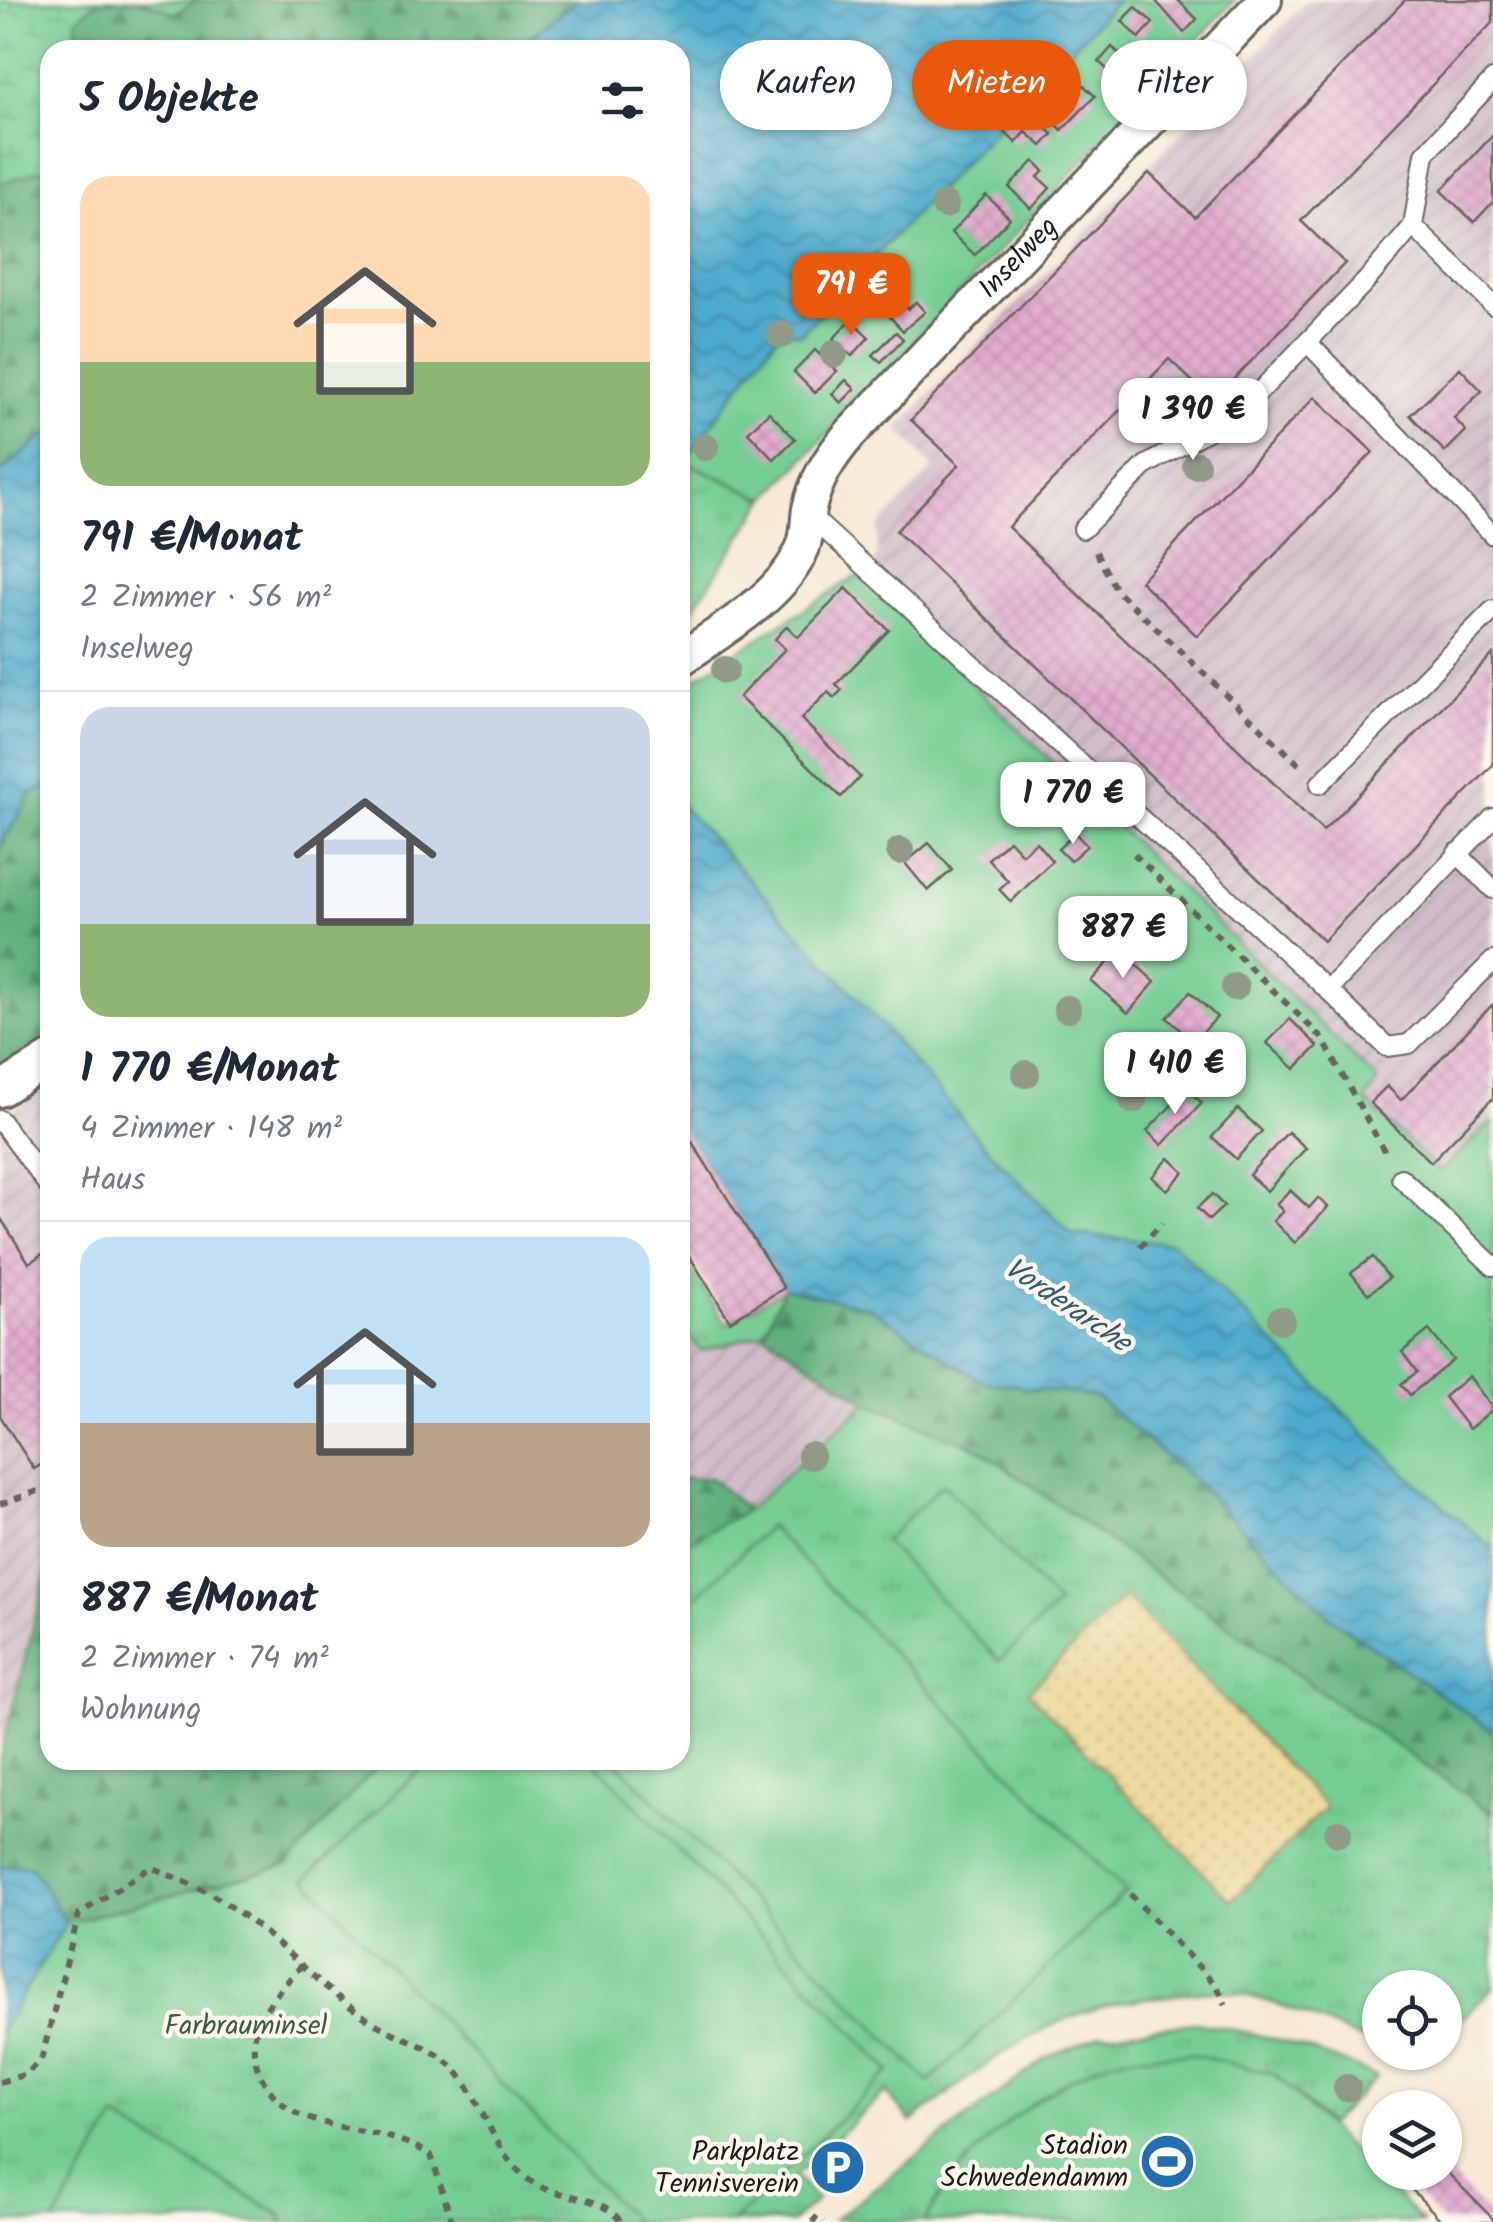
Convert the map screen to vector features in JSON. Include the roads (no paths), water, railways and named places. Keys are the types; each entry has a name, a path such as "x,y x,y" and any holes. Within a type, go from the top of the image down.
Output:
{"street":[{"name":"Inselweg","path":"690,652 768,594 792,569 805,544 808,514 825,464 848,435 1265,0"},
{"path":"0,1090 40,1065"}],"lane":[{"path":"1083,529 1146,465 1239,413 1308,343 1413,226 1425,154 1493,80"},
{"path":"1413,226 1493,305"},
{"path":"1308,343 1493,535"},
{"path":"808,514 1387,1047 1409,1044 1493,960"},
{"path":"1320,784 1493,610"},
{"path":"1328,990 1493,818"},
{"path":"1457,853 1493,890"},
{"path":"0,1120 40,1174"},
{"path":"1400,1178 1493,1266"}],"water":[{"path":"577,0 1118,0 1080,40 912,40 912,130 995,130 801,334 780,331 690,454 690,40 527,40"},
{"path":"40,440 40,789 31,794 0,847 0,473"},
{"name":"Vorderarche","path":"690,815 871,1013 985,1146 1071,1234 1173,1243 1405,1473 1493,1549 1493,1731 1331,1618 1197,1483 1096,1397 983,1382 870,1308 784,1288 690,1139"},
{"path":"0,1866 32,1867 66,1923 0,2032"}],"place":[{"name":"Stadion Schwedendamm","path":"1167,2162"},
{"name":"Parkplatz Tennisverein","path":"838,2168"}],"park label":[{"name":"Farbrauminsel","path":"246,2026"}]}
